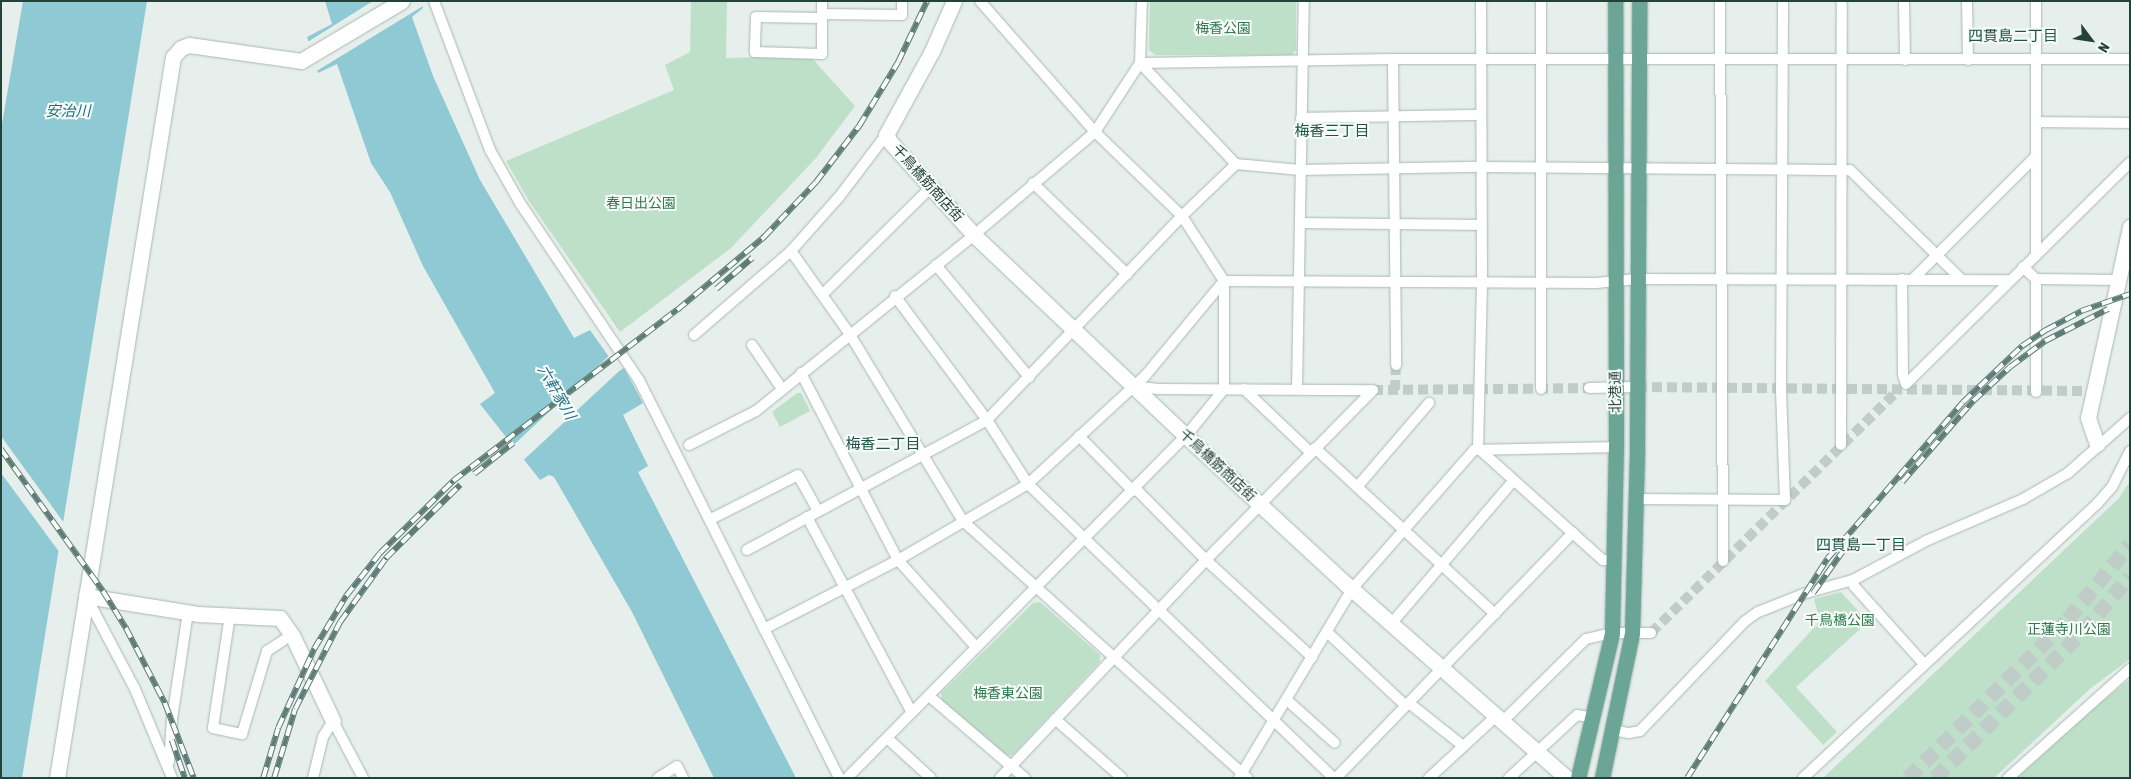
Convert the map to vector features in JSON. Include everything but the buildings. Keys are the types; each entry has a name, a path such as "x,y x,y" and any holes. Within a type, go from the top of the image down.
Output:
{"main road":[{"name":"北港通","path":"1578,778 1594,718 1612,633 1616,447 1613,168 1616,61 1615,1"},
{"name":"北港通","path":"1602,778 1632,633 1636,499 1636,170 1639,1"}],"street":[{"path":"57,778 173,58 181,48 189,45 293,61 310,58 402,1"},
{"path":"434,1 477,120 502,173 639,380 839,778"},
{"path":"822,1 822,16 822,54 755,52 756,18 822,16 902,15 902,1"},
{"path":"694,335 791,252 839,198 886,135 932,52 954,1"},
{"path":"847,778 1186,436 1224,389 1224,281 1182,216 1095,132 980,1"},
{"path":"689,445 756,411 849,333 974,235 1095,132 1140,63 1142,1"},
{"path":"1296,390 1304,1"},
{"path":"791,252 823,294 849,333 963,521 1243,776 1273,721 1352,589 1478,448 1482,282 1481,1"},
{"path":"1541,1 1541,388"},
{"path":"1720,1 1723,561"},
{"path":"1636,499 1785,500 1783,1"},
{"path":"1841,445 1842,1"},
{"path":"1904,1 1905,60"},
{"path":"1967,1 1968,60"},
{"path":"2036,1 2036,255"},
{"path":"1140,63 1393,59 1616,61 2130,59"},
{"path":"1393,59 1396,170 1396,365"},
{"path":"1140,63 1236,164 1300,170 1396,170 1481,167 1613,168 1636,170 1850,170 1962,280"},
{"path":"1302,118 1394,118 1481,115"},
{"path":"2036,122 2130,123"},
{"name":"千鳥橋筋商店街","path":"886,135 974,235 1075,329 1132,386 1352,589 1535,753 1567,778"},
{"path":"2036,156 1937,255 1908,279 1903,375 1906,384 2130,162"},
{"path":"747,550 860,487 987,420 1182,216 1236,164"},
{"path":"1034,183 1127,274"},
{"path":"823,294 932,187"},
{"path":"1300,223 1482,225"},
{"path":"2097,444 2088,418 2130,227"},
{"path":"936,265 1029,377"},
{"path":"2024,267 2036,279 2118,280"},
{"path":"1224,281 1614,283 1637,279 2010,280"},
{"path":"2036,279 2036,392"},
{"path":"764,629 898,560 1028,484 1145,376 1224,281"},
{"path":"895,296 987,420 1028,484 1273,721 1335,778 1573,533"},
{"path":"752,345 782,389"},
{"path":"801,373 898,560 976,647"},
{"path":"1000,778 1206,560 1373,390 1156,389 1132,386"},
{"path":"1589,388 1637,387"},
{"path":"1244,389 1357,487 1494,614"},
{"path":"1357,487 1428,403"},
{"path":"1613,730 1629,733 1640,731 1744,622 1758,612 1806,593 1853,580 1928,540 2051,484 2068,473 2097,444 2130,418"},
{"path":"1079,436 1206,560 1312,658"},
{"path":"1478,448 1616,447"},
{"path":"1478,448 1603,560 1615,560"},
{"path":"1802,778 2097,504 2112,487 2130,451"},
{"path":"710,519 798,475 818,511"},
{"path":"1391,624 1514,480"},
{"path":"807,517 843,588 912,713"},
{"path":"1853,580 1854,586 1924,664"},
{"path":"86,596 188,612 280,618 292,634 333,721 363,778"},
{"path":"86,596 135,689 169,765 172,778"},
{"path":"167,778 172,719 188,612"},
{"path":"230,615 214,728 242,734 267,651 292,634"},
{"path":"1327,632 1408,704 1463,746"},
{"path":"1429,778 1463,746 1499,719 1586,639 1612,633 1651,633"},
{"path":"2008,778 2130,669"},
{"path":"929,696 1025,778"},
{"path":"1287,700 1335,743"},
{"path":"1509,778 1576,714 1594,718"},
{"path":"1055,719 1122,778"},
{"path":"313,778 323,737 333,721"},
{"path":"887,738 931,778"},
{"path":"658,778 677,766 683,778"}],"green space":[{"name":"春日出公園","path":"691,1 727,1 726,58 810,56 855,106 816,158 731,248 620,332 529,201 506,161 674,90 665,65 690,52"},
{"name":"梅香公園","path":"1150,1 1296,1 1296,50 1292,55 1155,55 1149,50"},
{"path":"797,393 801,393 810,411 780,427 772,412"},
{"name":"正蓮寺川公園","path":"2130,481 2130,659 2091,688 1994,778 1823,778 2119,498"},
{"name":"千鳥橋公園","path":"1841,592 1868,622 1796,687 1837,732 1823,745 1765,681 1820,621 1814,599"},
{"name":"梅香東公園","path":"1040,602 1100,655 1100,662 1013,755 1005,756 942,701 941,693 1033,603"},
{"path":"2130,679 2130,778 2017,778 2092,709"}],"water":[{"name":"安治川","path":"23,1 147,1 22,778 1,778 1,130"},
{"name":"六軒家川","path":"325,1 420,1 423,8 412,17 433,76 480,180 574,338 590,330 619,371 624,368 643,403 623,415 648,466 638,472 796,778 714,778 632,612 554,477 549,475 540,480 480,404 495,393 423,266 390,192 371,163 337,64 318,73 307,37 332,24"}],"pier":[{"path":"373,1 422,1 423,6 315,72 306,43"},
{"path":"611,354 623,367 523,461 511,447"},
{"path":"1,436 64,523 60,553 1,473"}],"tunnel":[{"path":"1395,390 1396,365"},
{"path":"1637,387 2086,391"},
{"path":"1373,390 1589,388"},
{"path":"1651,633 1899,389"},
{"path":"1908,778 2068,619 2130,544"},
{"path":"1935,778 2083,631 2130,576"}],"railway":[{"path":"263,778 278,728 314,649 346,596 380,553 453,481 677,310 764,237 816,182 859,126 898,62 927,1"},
{"path":"716,289 752,258"},
{"path":"1687,778 1827,559 1963,402 2022,346 2046,330 2081,311 2130,294"},
{"path":"1902,482 1973,401 2010,367 2045,341 2108,309"},
{"path":"474,474 513,443"},
{"path":"1,449 103,591 126,628 165,703 194,778"},
{"path":"274,778 295,709 340,622 386,558 460,485"},
{"path":"1813,593 1845,548"},
{"path":"172,740 185,778"}],"district":[{"name":"四貫島二丁目","path":"2013,36"},
{"name":"梅香三丁目","path":"1332,131"},
{"name":"梅香二丁目","path":"883,444"},
{"name":"四貫島一丁目","path":"1861,545"}]}
